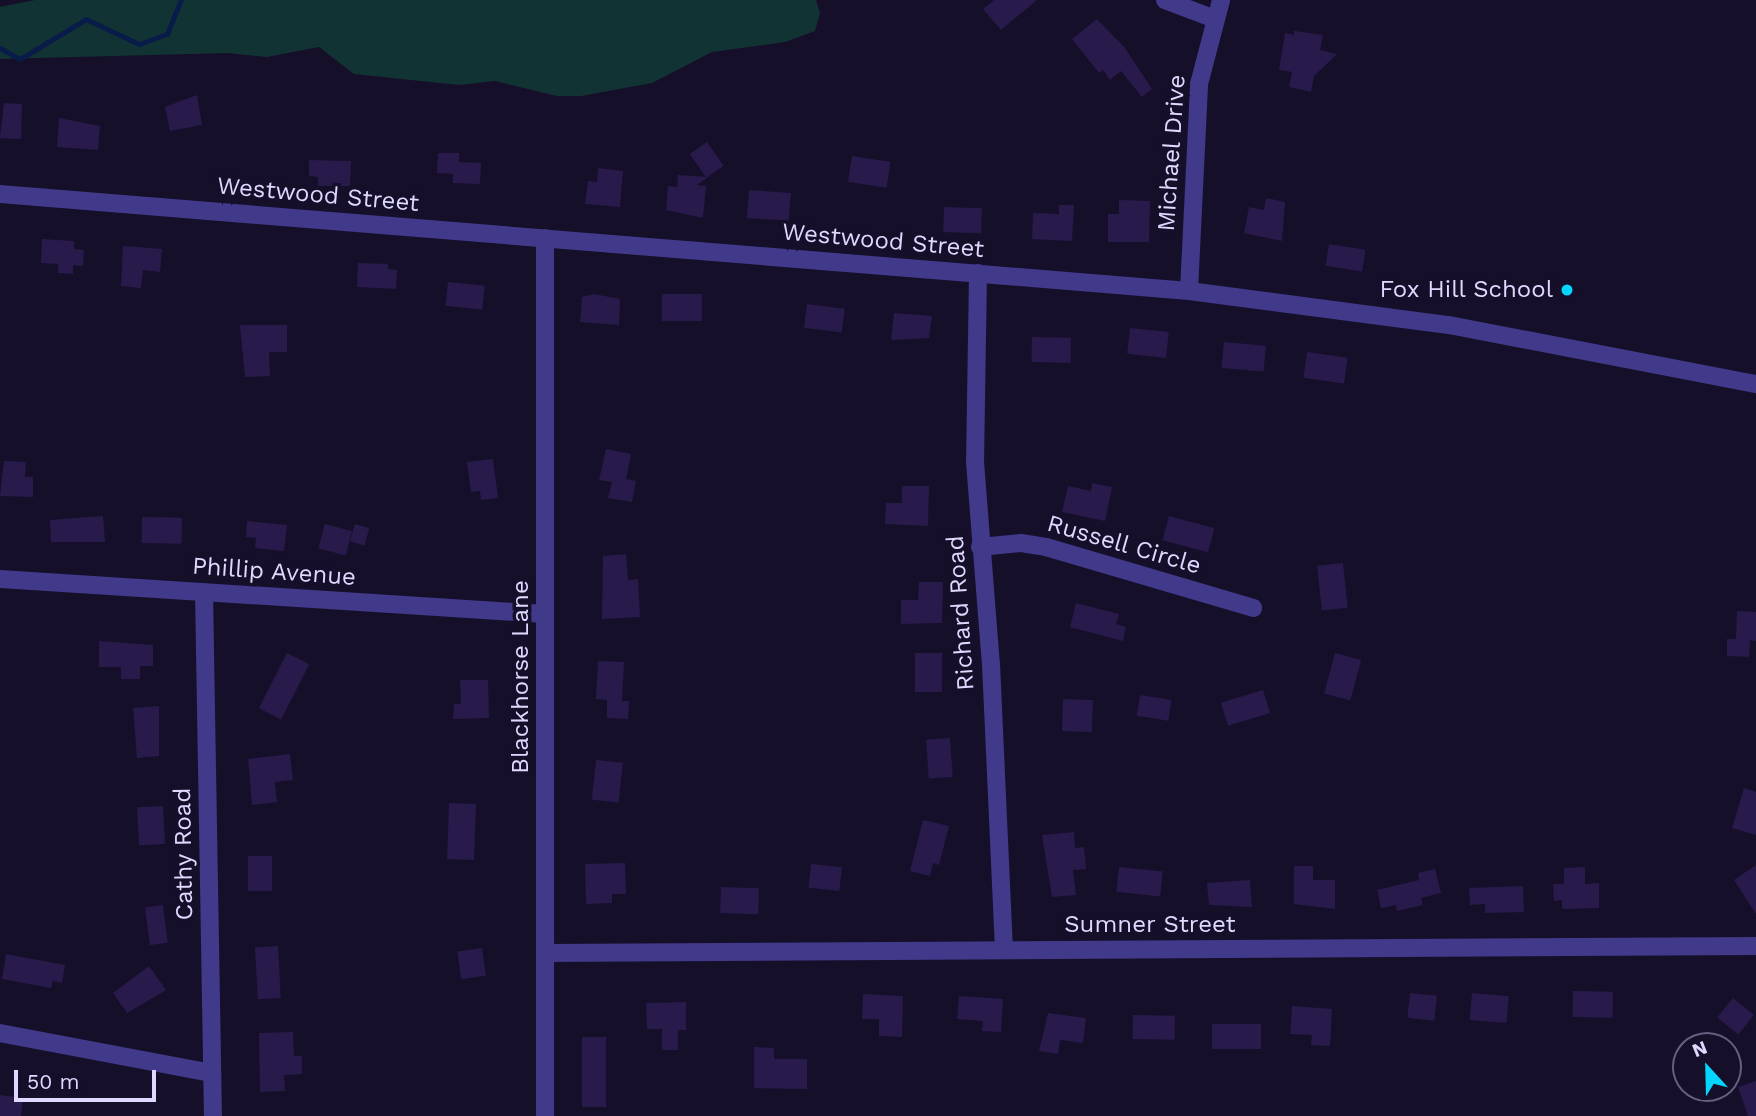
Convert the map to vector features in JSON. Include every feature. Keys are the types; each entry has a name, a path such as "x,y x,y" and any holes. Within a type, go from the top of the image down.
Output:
{"street":[{"path":"1165,0 1214,19"},
{"name":"Michael Drive","path":"1189,291 1199,84 1221,0"},
{"name":"Westwood Street","path":"0,194 1189,291 1449,325 1756,384"},
{"name":"Blackhorse Lane","path":"545,238 545,1116"},
{"name":"Richard Road","path":"978,273 975,445 980,547 990,651 1004,950"},
{"name":"Russell Circle","path":"980,547 1031,544 1253,608"},
{"name":"Phillip Avenue","path":"0,579 545,614"},
{"name":"Cathy Road","path":"204,592 213,1116"},
{"name":"Sumner Street","path":"545,953 1756,946"},
{"path":"0,1033 212,1073"}],"green space":[{"path":"35,0 816,0 820,13 815,31 785,42 712,52 652,83 581,96 557,96 495,81 459,85 354,74 319,47 267,57 227,53 0,59 0,7"}],"building":[{"path":"994,0 1037,0 1001,30 983,9"},
{"path":"1097,19 1125,48 1152,89 1142,97 1121,71 1110,80 1103,70 1099,73 1072,39"},
{"path":"1294,31 1323,35 1320,50 1337,54 1314,76 1311,92 1289,87 1292,72 1279,70 1285,33 1294,35"},
{"path":"197,95 202,125 170,131 165,107"},
{"path":"4,103 22,104 21,139 0,138"},
{"path":"59,118 100,126 98,150 57,147"},
{"path":"707,142 724,166 706,178 690,154"},
{"path":"438,153 459,153 459,162 481,163 480,184 453,183 453,174 437,173"},
{"path":"852,156 891,162 886,188 848,182"},
{"path":"309,160 351,161 350,186 318,186 318,177 309,176"},
{"path":"598,168 623,171 620,207 585,204 588,181 597,182"},
{"path":"678,175 708,177 697,185 706,186 703,218 666,210 668,186 677,187"},
{"path":"749,190 791,193 789,221 747,218"},
{"path":"1266,198 1285,202 1282,241 1244,233 1249,207 1264,210"},
{"path":"1119,200 1150,201 1149,242 1108,242 1108,214 1119,214"},
{"path":"1059,205 1074,205 1072,241 1032,239 1033,213 1059,214"},
{"path":"944,207 982,208 981,233 943,232"},
{"path":"42,239 74,241 74,249 84,250 83,266 73,265 73,274 58,273 58,264 41,263"},
{"path":"1329,244 1366,250 1362,272 1326,266"},
{"path":"123,246 162,249 160,272 143,270 141,288 121,286"},
{"path":"358,263 388,264 388,269 397,270 396,289 357,287"},
{"path":"448,282 485,286 482,310 445,306"},
{"path":"594,294 620,299 619,325 580,322 582,297"},
{"path":"662,294 702,294 702,321 662,321"},
{"path":"807,304 845,309 842,332 804,328"},
{"path":"894,313 932,316 929,338 891,340"},
{"path":"240,325 287,325 287,352 269,352 270,376 245,377"},
{"path":"1130,328 1169,332 1166,358 1127,354"},
{"path":"1032,337 1071,338 1071,363 1032,362"},
{"path":"1224,342 1266,346 1264,372 1222,368"},
{"path":"1307,352 1348,358 1344,383 1303,378"},
{"path":"606,449 631,454 626,479 636,481 632,502 608,498 612,482 599,480"},
{"path":"493,459 498,498 481,500 480,491 471,492 467,462"},
{"path":"4,461 26,462 25,477 33,477 33,497 0,496"},
{"path":"1092,483 1112,487 1105,521 1062,512 1068,486 1091,491"},
{"path":"902,486 929,486 928,526 885,524 886,503 902,503"},
{"path":"103,516 105,542 51,542 50,520"},
{"path":"1169,516 1214,528 1208,552 1163,540"},
{"path":"142,517 182,518 182,544 142,543"},
{"path":"247,521 287,525 284,551 255,548 256,538 246,537"},
{"path":"325,524 352,531 346,555 319,548"},
{"path":"355,524 369,528 364,545 350,541"},
{"path":"626,554 628,580 638,579 640,617 602,619 603,556"},
{"path":"1343,563 1348,608 1322,610 1317,566"},
{"path":"919,582 943,582 942,623 901,624 901,600 918,600"},
{"path":"1076,603 1119,614 1116,624 1126,627 1123,641 1070,627"},
{"path":"1737,611 1756,612 1756,641 1750,640 1749,657 1727,656 1727,639 1736,639"},
{"path":"99,641 153,645 153,666 140,666 140,679 121,679 121,667 99,667"},
{"path":"287,653 309,664 281,720 259,708"},
{"path":"915,653 942,653 942,692 915,692"},
{"path":"1335,653 1361,660 1350,701 1324,694"},
{"path":"598,661 624,662 622,701 629,701 628,719 607,718 607,700 596,699"},
{"path":"460,680 488,680 489,718 453,719 454,704 461,704"},
{"path":"1263,690 1270,713 1228,726 1221,703"},
{"path":"1140,695 1172,700 1168,721 1137,716"},
{"path":"1063,699 1093,700 1092,732 1062,731"},
{"path":"159,706 159,756 137,758 133,708"},
{"path":"950,738 953,777 929,779 926,740"},
{"path":"290,754 293,780 275,782 277,802 252,805 248,759"},
{"path":"596,760 623,763 619,803 592,800"},
{"path":"1744,788 1756,792 1756,835 1732,828"},
{"path":"449,803 476,804 474,860 447,859"},
{"path":"163,806 165,844 139,845 137,807"},
{"path":"923,820 949,826 939,865 933,863 930,876 910,871"},
{"path":"1074,832 1075,848 1084,847 1086,869 1073,870 1076,895 1052,897 1042,835"},
{"path":"248,856 272,856 272,891 248,891"},
{"path":"625,863 626,894 612,894 612,903 586,904 585,864"},
{"path":"811,864 842,867 839,891 808,888"},
{"path":"1756,865 1756,914 1734,880"},
{"path":"1294,866 1313,866 1313,880 1335,880 1335,909 1294,904"},
{"path":"1119,867 1163,872 1160,896 1116,892"},
{"path":"1585,867 1585,884 1599,883 1599,908 1562,909 1562,900 1554,901 1553,884 1564,884 1564,868"},
{"path":"1435,869 1441,893 1421,898 1423,905 1397,911 1396,905 1381,908 1377,890 1419,880 1418,873"},
{"path":"1250,880 1252,907 1209,905 1207,883"},
{"path":"1523,886 1524,912 1485,913 1485,904 1470,905 1469,888"},
{"path":"721,887 759,888 758,914 720,913"},
{"path":"163,905 168,943 150,945 145,907"},
{"path":"278,946 281,998 258,999 255,947"},
{"path":"482,948 486,976 461,979 457,951"},
{"path":"6,954 65,965 62,983 53,981 51,988 2,979"},
{"path":"149,966 166,990 127,1013 113,993"},
{"path":"1573,991 1613,992 1613,1018 1573,1017"},
{"path":"1410,993 1437,996 1434,1021 1407,1018"},
{"path":"1472,993 1509,996 1507,1023 1470,1020"},
{"path":"863,994 903,996 902,1037 879,1036 879,1019 862,1019"},
{"path":"959,996 1003,999 1001,1032 982,1031 983,1021 957,1019"},
{"path":"1733,998 1754,1015 1740,1032 1735,1032 1717,1017"},
{"path":"686,1002 686,1030 678,1030 678,1050 662,1050 662,1029 647,1029 646,1003"},
{"path":"1292,1006 1332,1009 1330,1046 1311,1045 1312,1035 1290,1034"},
{"path":"1048,1013 1086,1018 1083,1043 1060,1040 1058,1054 1039,1051"},
{"path":"1133,1015 1175,1016 1175,1040 1133,1039"},
{"path":"1212,1024 1261,1024 1261,1049 1212,1049"},
{"path":"293,1032 294,1056 302,1056 302,1074 284,1075 285,1091 260,1092 259,1033"},
{"path":"582,1037 606,1037 606,1107 582,1107"},
{"path":"754,1047 774,1048 774,1059 807,1059 807,1089 754,1088"},
{"path":"1756,1081 1756,1116 1748,1116 1742,1099 1742,1086"},
{"path":"0,1095 23,1098 21,1116 0,1116"}],"waterway":[{"path":"0,48 20,59 86,19 139,44 167,34 181,0"}],"place":[{"name":"Fox Hill School","path":"1567,290"}]}
